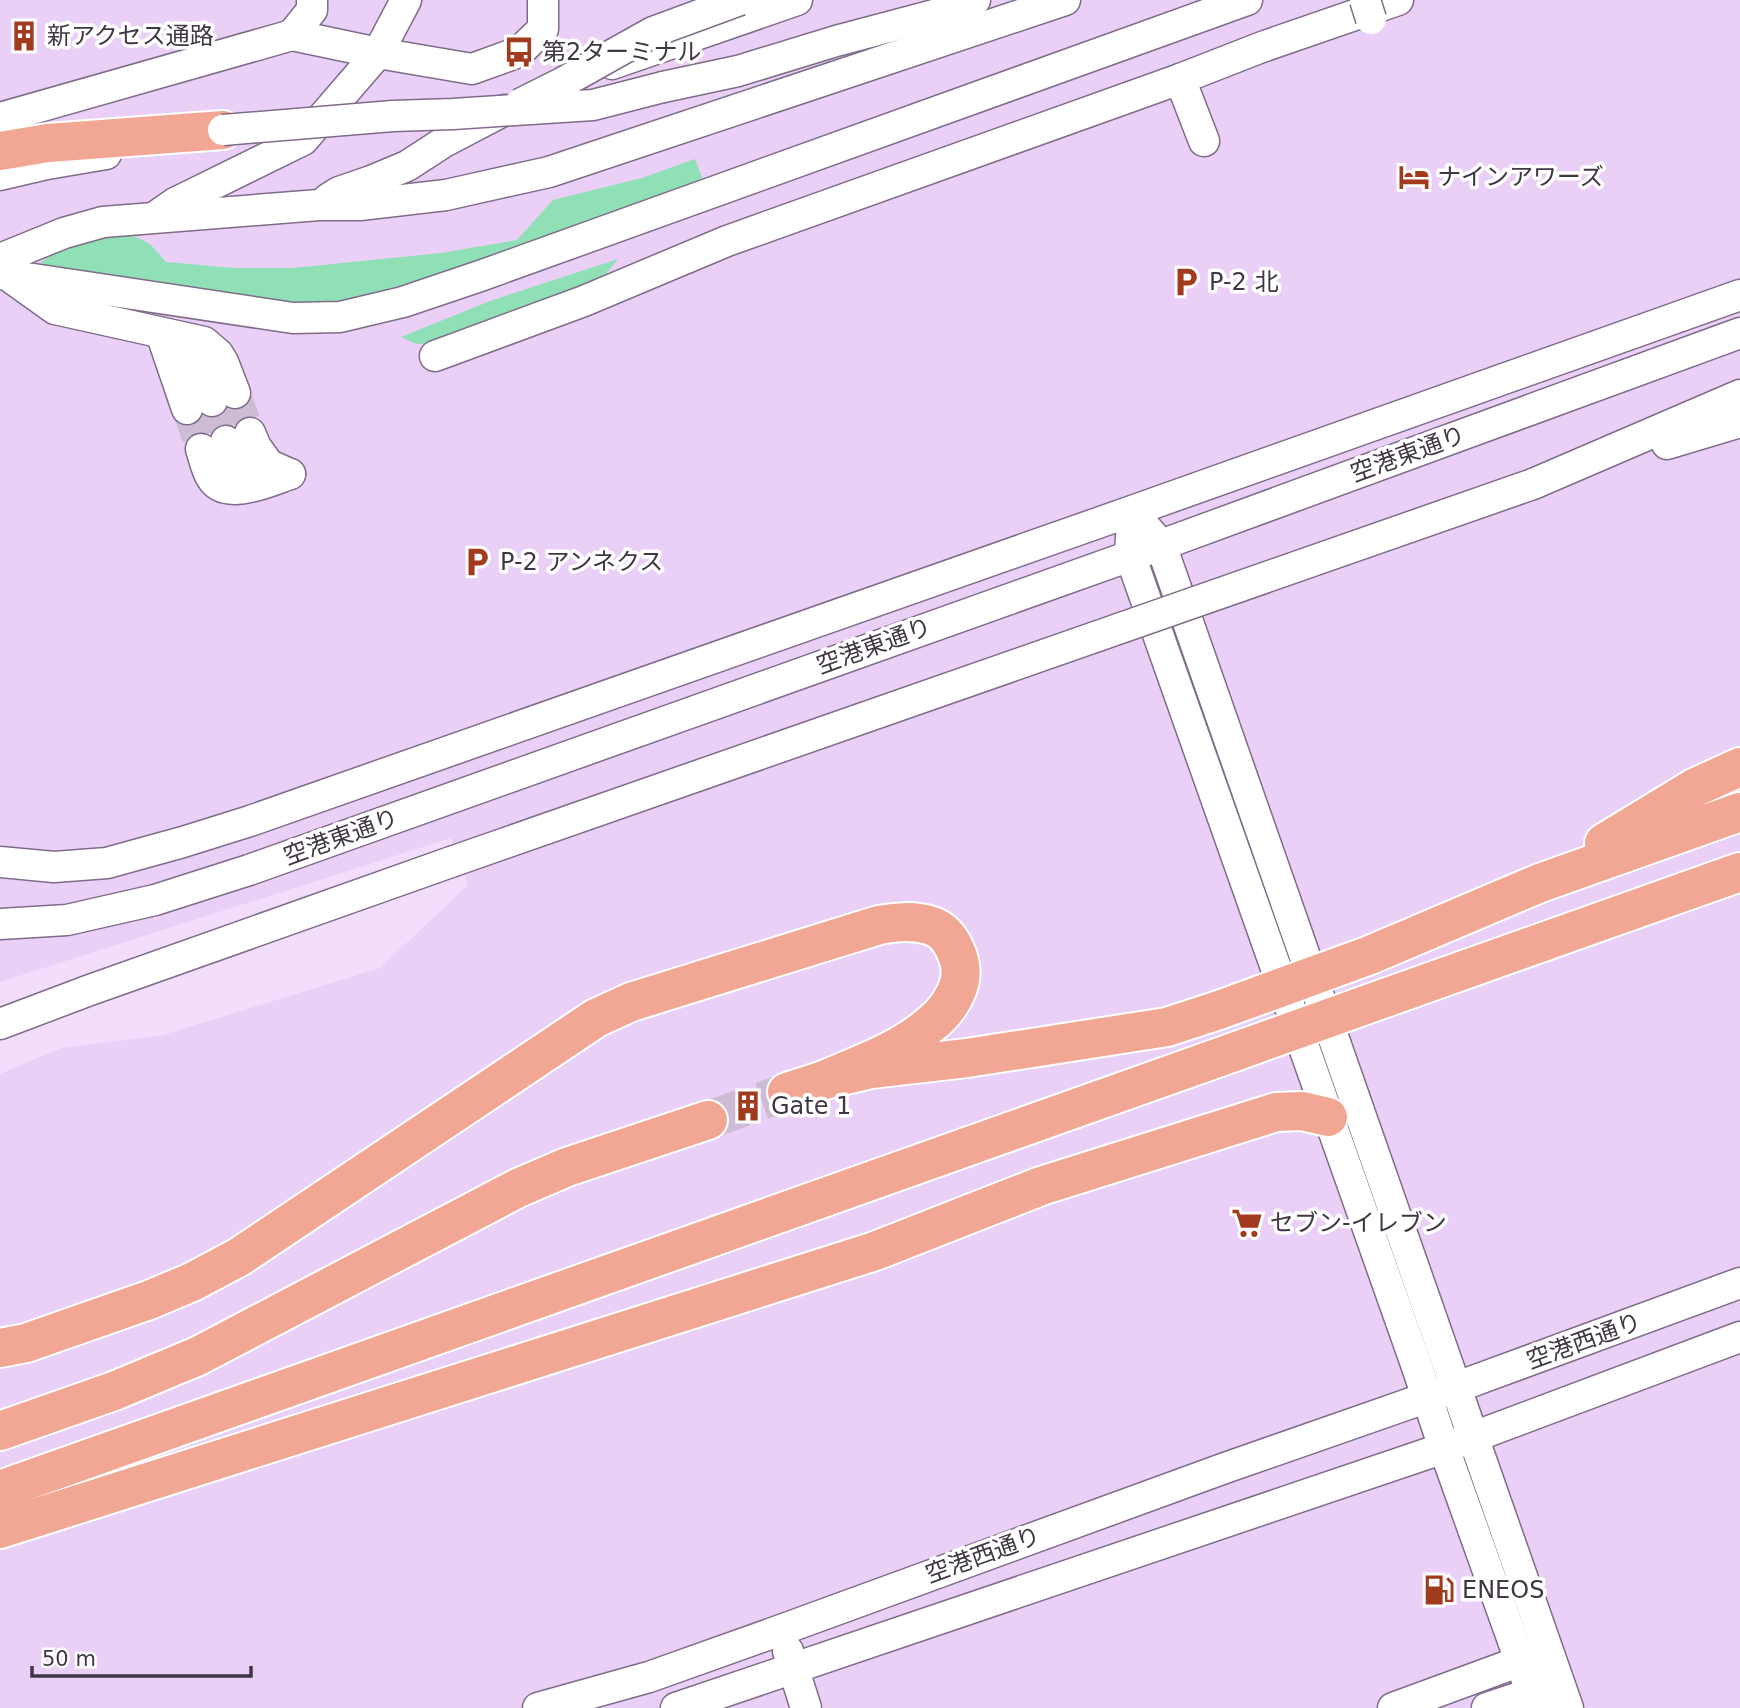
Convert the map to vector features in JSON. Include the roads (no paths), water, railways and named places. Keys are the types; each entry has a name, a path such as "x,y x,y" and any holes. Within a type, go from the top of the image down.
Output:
{"highway":[{"path":"0,151 48,142 223,130"},
{"path":"1540,883 1696,787 1740,767"},
{"path":"787,1092 871,1069 967,1058 1167,1027 1370,955 1540,883 1740,812"},
{"path":"0,1490 1740,872"},
{"path":"0,1348 26,1343 149,1300 192,1282 239,1257 596,1018 631,1002 879,925 908,921 935,926 950,940 959,960 960,983 950,1004 934,1022 908,1041 824,1080"},
{"path":"0,1529 876,1251 1041,1186 1263,1116 1276,1112 1302,1111 1328,1117"},
{"path":"0,1431 114,1391 198,1356 519,1188 567,1167 708,1120"}],"street":[{"path":"292,35 312,9 312,0"},
{"path":"153,218 176,202 303,140 378,53 406,0"},
{"path":"0,118 292,35 472,69 519,52 543,29 543,0"},
{"path":"508,110 653,32 740,0"},
{"path":"319,205 340,191 407,166 444,142 498,113 582,75 797,0"},
{"path":"0,175 223,130 393,116 593,105 738,71 934,15 975,0"},
{"path":"2,269 64,233 103,222 319,205 360,205 446,195 549,172 1065,0"},
{"path":"2,269 150,298 293,318 340,317 403,302 480,276 1247,0"},
{"path":"435,356 584,301 727,241 1398,0"},
{"path":"1180,79 1204,141"},
{"path":"2,269 55,309 175,336 211,401"},
{"name":"空港東通り","path":"0,862 54,867 107,863 276,812 1740,295"},
{"name":"空港東通り","path":"0,924 67,920 155,900 237,873 1161,545 1740,333"},
{"path":"1533,484 1740,395"},
{"path":"0,1024 451,862 1533,484 1740,422"},
{"path":"226,441 256,447 269,465 290,474 259,484 240,489 225,488 212,479 226,441"},
{"path":"1132,511 1161,545 1474,1437 1535,1656 1535,1700"},
{"path":"1132,511 1130,555 1444,1448 1535,1656 1564,1696 1488,1708"},
{"name":"空港西通り","path":"538,1708 649,1677 1740,1283"},
{"name":"空港西通り","path":"676,1708 1444,1448 1740,1337"},
{"path":"781,1630 806,1708"},
{"path":"1393,1708 1535,1656"}],"tunnel":[{"path":"235,393 250,433"},
{"path":"212,401 226,441"},
{"path":"187,409 201,449"},
{"path":"708,1120 787,1092"}],"place":[{"name":"新アクセス通路","path":"24,36"},
{"name":"第2ターミナル","path":"519,52"},
{"name":"ナインアワーズ","path":"1414,177"},
{"name":"P-2 北","path":"1186,282"},
{"name":"P-2 アンネクス","path":"477,562"},
{"name":"Gate 1","path":"748,1106"},
{"name":"セブン-イレブン","path":"1247,1223"},
{"name":"ENEOS","path":"1439,1590"}]}
